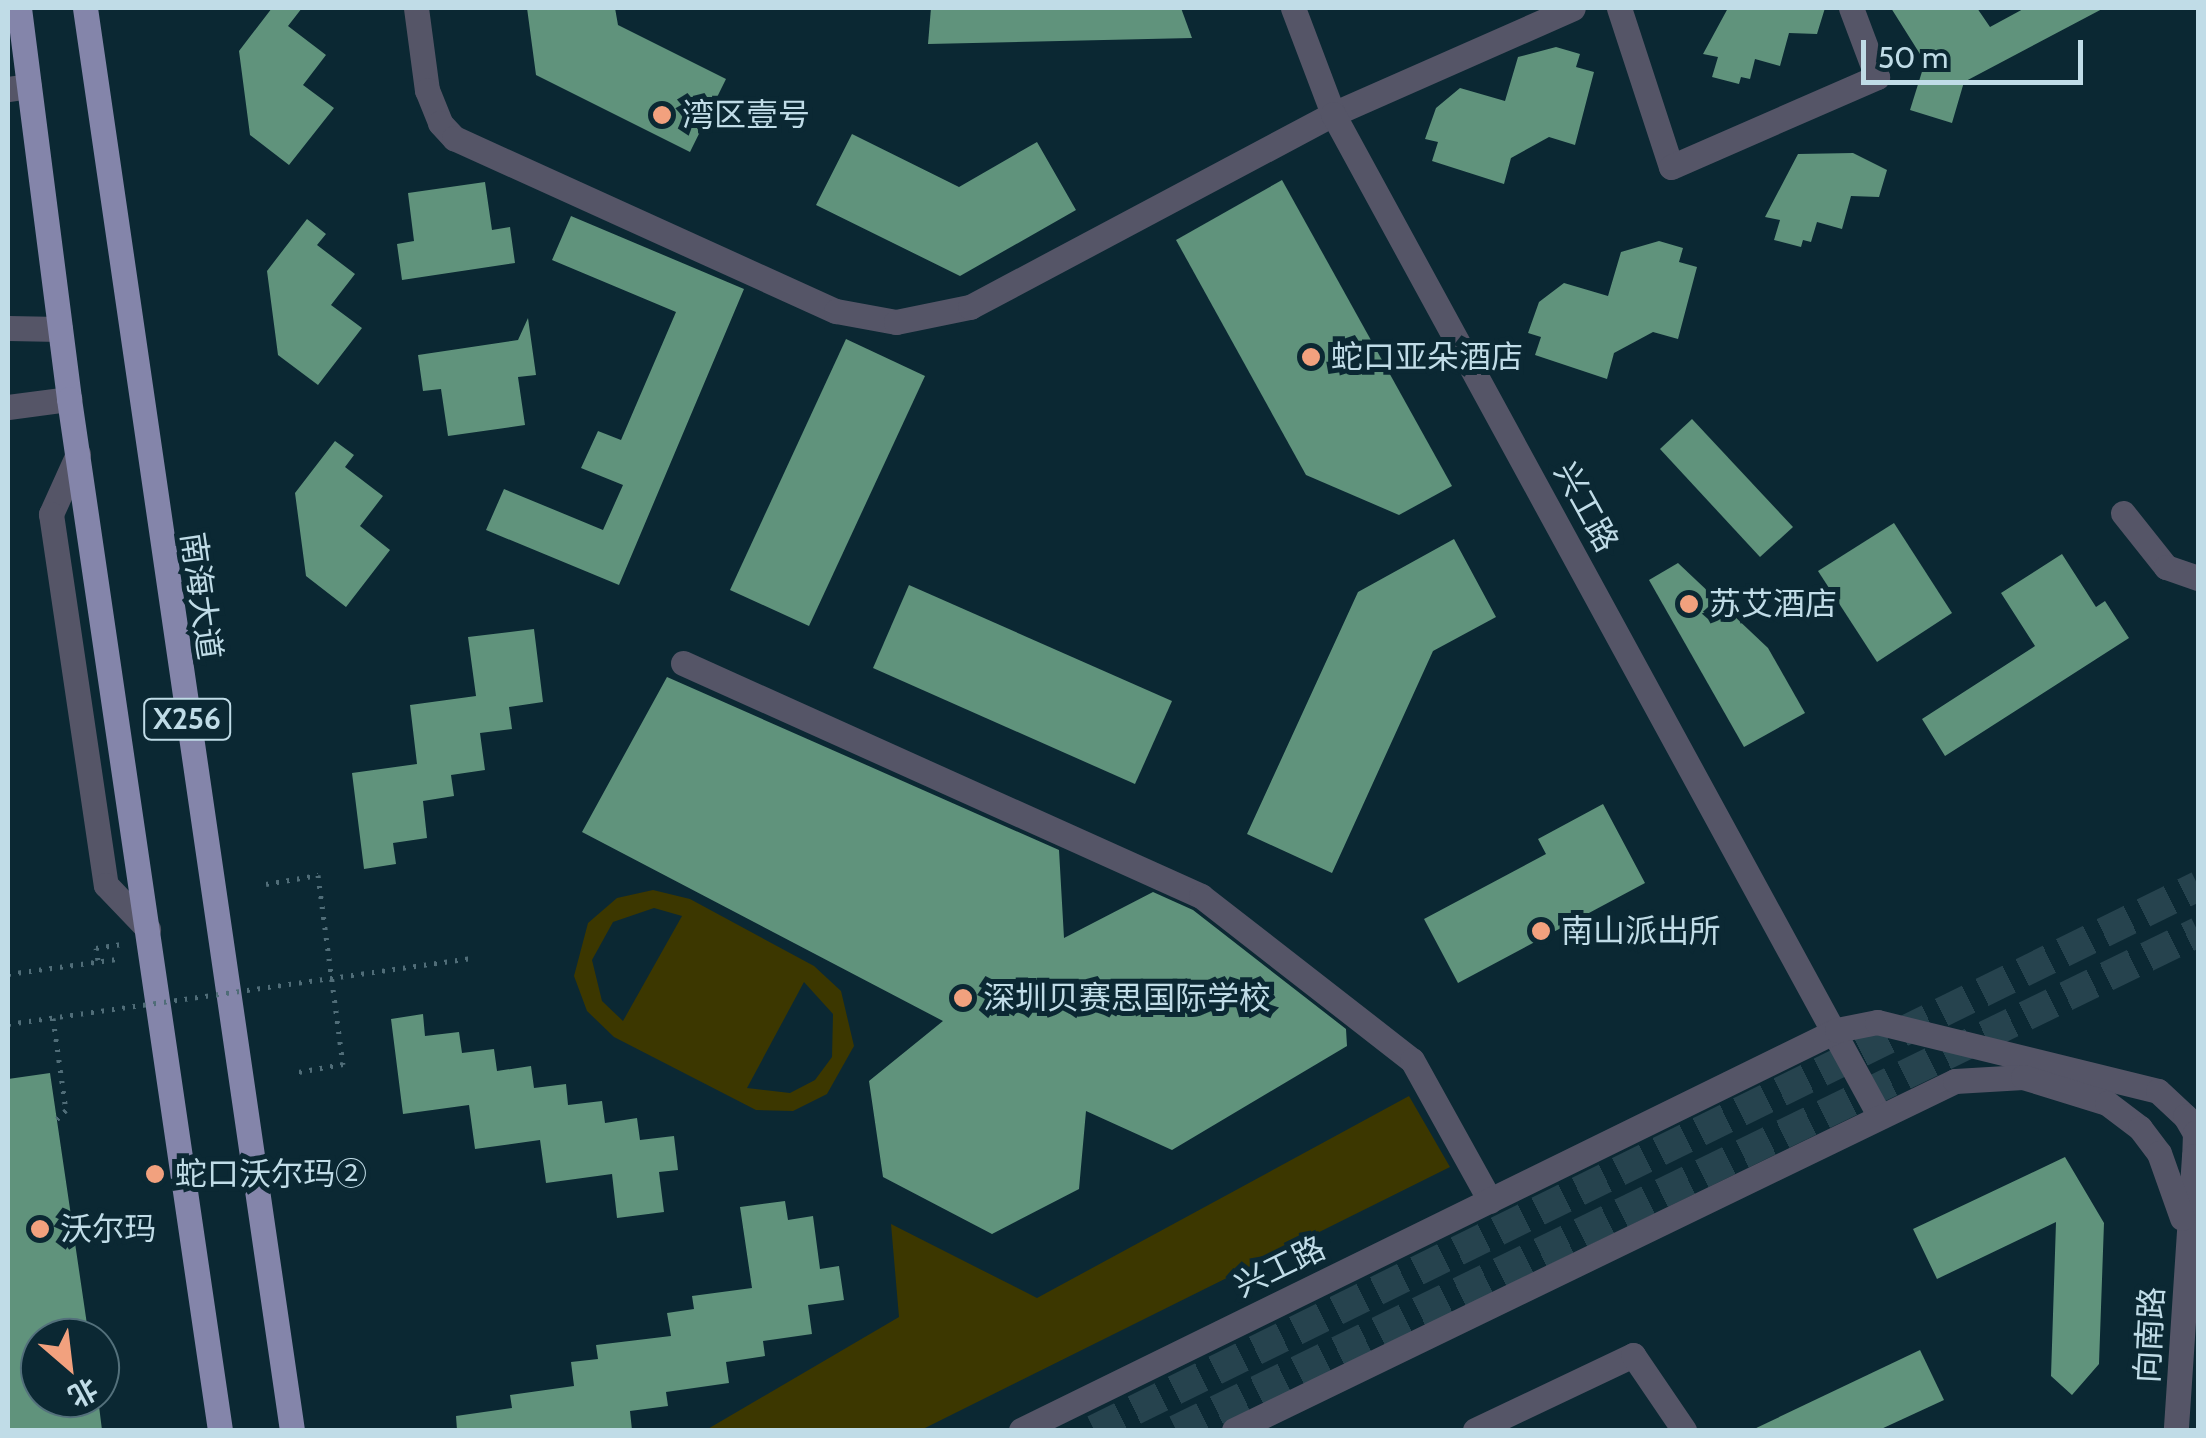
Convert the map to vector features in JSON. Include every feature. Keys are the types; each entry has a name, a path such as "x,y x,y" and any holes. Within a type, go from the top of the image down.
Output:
{"main road":[{"name":"南海大道","path":"85,8 292,1430"},
{"name":"X256","path":"16,21 18,88 60,328 220,1430"}],"street":[{"path":"416,8 427,90 440,123 454,138 836,311 879,320 934,319 970,308 1333,114 1572,8"},
{"name":"兴工路","path":"1293,8 1333,114 1838,1030 1879,1114"},
{"path":"1619,8 1671,167 1877,77 1851,8"},
{"path":"8,328 60,328"},
{"path":"8,408 69,400"},
{"path":"78,454 51,514 106,885 148,929"},
{"path":"2123,513 2166,567 2198,578"},
{"path":"682,662 1201,896 1400,1046 1436,1095 1490,1200"},
{"name":"兴工路","path":"1021,1430 1838,1030 1903,1024 2158,1091 2176,1104 2196,1132"},
{"path":"1234,1430 1879,1114 1954,1081 2023,1077 2106,1103 2140,1128 2159,1153 2196,1132"},
{"name":"向南路","path":"2176,1430 2196,1132"},
{"name":"向南路","path":"2159,1153 2188,1243"},
{"path":"1476,1430 1633,1355 1684,1430"}],"path":[{"path":"266,884 318,875 343,1064 293,1073"},
{"path":"8,974 98,962 120,959 122,944 96,948 98,962"},
{"path":"8,1024 473,958"},
{"path":"128,991 130,1006"},
{"path":"53,1018 66,1110 57,1119"}],"shaded area":[{"path":"653,890 690,899 814,966 841,991 854,1046 827,1094 793,1111 756,1110 614,1037 587,1011 574,976 588,923 617,898","holes":["654,908 682,916 623,1021 602,1001 592,960 613,922","804,982 833,1014 832,1057 815,1080 790,1093 747,1088"]},
{"path":"1409,1096 1450,1167 921,1430 706,1430 899,1317 891,1224 1037,1298"}],"building":[{"path":"272,8 302,8 288,26 326,55 303,85 334,108 289,165 250,135 239,51"},
{"name":"湾区壹号","path":"527,8 615,8 618,25 726,79 690,152 536,75"},
{"path":"931,8 1181,8 1192,38 928,44"},
{"path":"1728,8 1825,8 1817,34 1789,33 1780,66 1755,59 1750,79 1741,77 1739,84 1712,77 1718,57 1703,54"},
{"path":"1891,8 1977,8 1990,27 2025,8 2104,8 1964,82 1952,123 1910,110 1925,62"},
{"path":"1556,47 1580,54 1576,67 1594,72 1575,145 1549,137 1511,158 1504,184 1432,161 1438,142 1425,139 1436,108 1460,88 1505,101 1518,57"},
{"path":"852,134 959,187 1037,142 1076,210 960,276 816,205"},
{"path":"1853,153 1887,170 1879,197 1851,196 1842,229 1817,222 1811,242 1803,240 1801,247 1774,240 1780,220 1765,217 1798,154"},
{"name":"蛇口亚朵酒店","path":"1282,180 1452,486 1399,515 1306,475 1176,240"},
{"path":"485,182 492,230 510,227 515,263 402,280 397,244 414,241 408,193"},
{"path":"571,216 744,289 619,585 486,530 504,489 603,530 623,485 581,468 598,431 621,440 676,312 552,260"},
{"path":"307,219 326,234 317,245 355,274 331,305 362,328 318,385 278,355 267,271"},
{"path":"1659,241 1683,248 1679,262 1697,267 1678,339 1653,332 1614,353 1607,379 1535,355 1541,337 1528,333 1539,302 1564,283 1608,296 1621,252"},
{"path":"528,318 536,375 518,377 525,425 448,436 441,389 423,391 418,355 518,340"},
{"path":"846,339 925,376 809,626 730,590"},
{"path":"1692,419 1793,527 1760,557 1660,449"},
{"path":"335,441 354,455 345,467 383,496 360,526 390,550 346,607 306,576 295,493"},
{"path":"1894,523 1952,613 1877,662 1818,571"},
{"path":"1454,539 1496,617 1433,651 1332,873 1247,834 1358,592"},
{"path":"2062,554 2096,607 2105,601 2129,638 1945,756 1922,719 2035,646 2001,593"},
{"path":"1678,563 1768,648 1805,713 1744,747 1649,580"},
{"path":"909,585 1172,701 1135,784 873,668"},
{"path":"534,629 543,702 509,707 512,729 480,733 485,770 451,775 454,796 423,801 427,838 393,843 396,864 364,869 352,773 417,764 410,705 476,696 468,637"},
{"path":"667,677 1059,850 1064,938 1153,892 1193,910 1346,1029 1347,1046 1172,1150 1086,1111 1079,1189 992,1234 883,1177 869,1081 943,1021 582,832"},
{"path":"1603,804 1645,883 1458,983 1424,919 1546,854 1538,839"},
{"path":"423,1014 425,1036 459,1032 462,1053 494,1049 497,1071 531,1066 534,1088 566,1084 568,1105 602,1101 605,1123 637,1118 640,1140 674,1136 678,1170 659,1172 664,1212 617,1218 612,1174 546,1183 540,1140 475,1149 469,1105 403,1114 391,1019"},
{"name":"沃尔玛","path":"50,1073 86,1318 20,1318 20,1418 100,1418 102,1430 8,1430 8,1079"},
{"path":"2065,1157 2104,1223 2099,1364 2072,1395 2051,1376 2056,1222 1937,1279 1913,1229"},
{"path":"785,1201 788,1220 813,1216 820,1269 839,1266 844,1300 808,1305 812,1334 763,1341 765,1356 726,1362 729,1383 666,1392 668,1406 630,1411 632,1430 457,1430 456,1416 512,1408 510,1395 574,1386 571,1362 598,1359 596,1345 671,1336 667,1313 694,1309 692,1296 752,1288 740,1207"},
{"path":"1920,1350 1944,1400 1879,1430 1752,1430"}],"tunnel":[{"path":"1094,1430 2198,886"},
{"path":"1176,1430 2198,932"}],"place":[{"name":"湾区壹号","path":"662,115"},
{"name":"蛇口亚朵酒店","path":"1311,357"},
{"name":"苏艾酒店","path":"1689,604"},
{"name":"南山派出所","path":"1541,931"},
{"name":"深圳贝赛思国际学校","path":"963,998"},
{"name":"蛇口沃尔玛②","path":"155,1174"},
{"name":"沃尔玛","path":"40,1229"}]}
